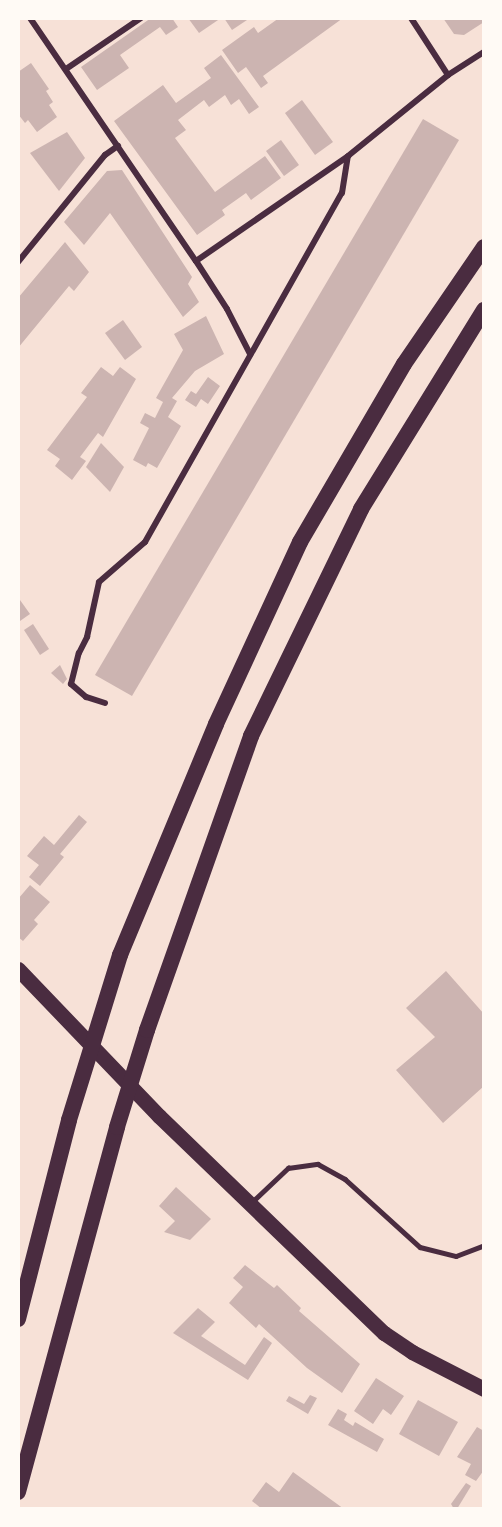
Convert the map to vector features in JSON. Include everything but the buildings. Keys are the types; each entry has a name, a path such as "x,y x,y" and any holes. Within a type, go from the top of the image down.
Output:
{"highway":[{"path":"18,1319 69,1120 120,955 212,735 300,542 404,364 484,247"},
{"path":"18,1492 117,1127 147,1030 251,736 361,509 484,310"}],"main road":[{"path":"18,969 159,1116 384,1333 411,1352 484,1389"}],"street":[{"path":"30,18 196,261 227,309 250,354"},
{"path":"66,69 141,18"},
{"path":"411,18 448,75"},
{"path":"196,261 348,156 448,75 484,52"},
{"path":"18,262 105,155 118,146"},
{"path":"105,703 86,697 71,684 79,653 87,637 99,582 145,542 342,193 348,156"}],"lane":[{"path":"250,1204 288,1168 318,1164 345,1179 420,1247 456,1256 484,1245"}]}
